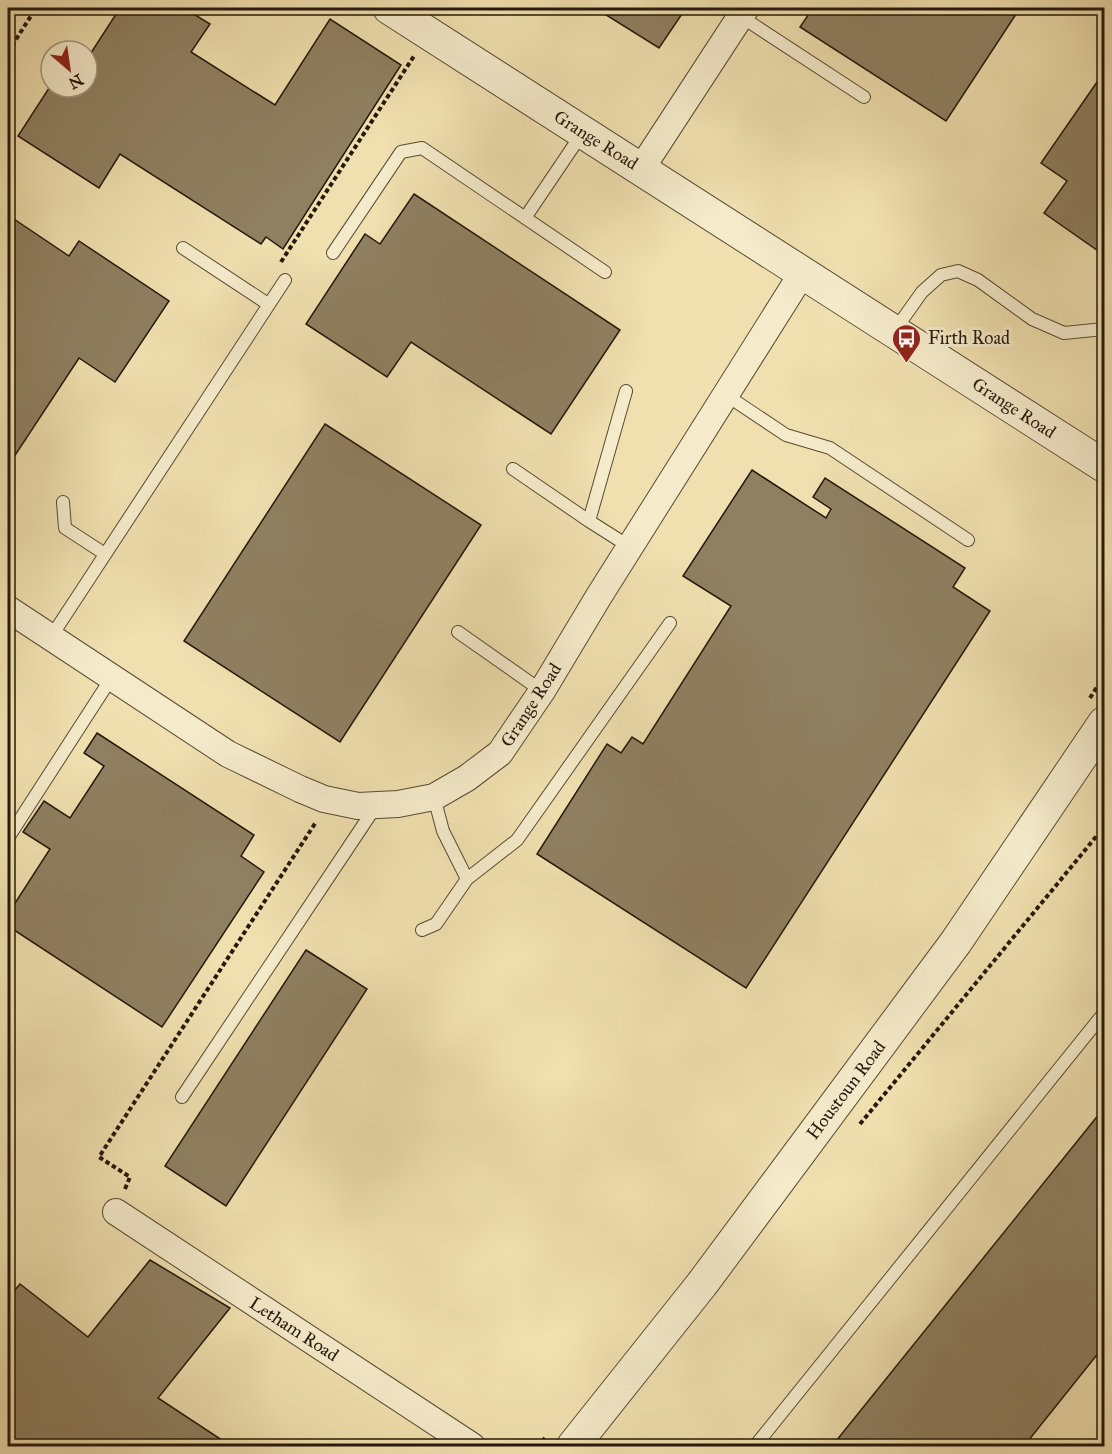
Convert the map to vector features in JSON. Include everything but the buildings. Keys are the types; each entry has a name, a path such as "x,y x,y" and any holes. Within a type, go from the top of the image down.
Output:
{"street":[{"name":"Grange Road","path":"389,8 1104,466"},
{"path":"641,169 743,12"},
{"name":"Grange Road","path":"8,609 228,754 300,789 324,799 358,806 398,804 434,797 467,778 500,753 542,691 802,272"},
{"name":"Houstoun Road","path":"573,1446 702,1284 956,942 1104,723"},
{"name":"Letham Road","path":"116,1212 472,1446"}],"lane":[{"path":"743,12 864,97"},
{"path":"525,218 583,132"},
{"path":"333,253 400,152 422,148 605,272"},
{"path":"183,248 268,304"},
{"path":"895,331 922,292 941,275 958,271 978,280 1032,319 1064,333 1104,329"},
{"path":"51,638 285,280"},
{"path":"589,521 626,392"},
{"path":"726,394 786,435 830,448 968,540"},
{"path":"513,469 630,547"},
{"path":"63,502 65,528 105,555"},
{"path":"422,930 436,924 467,879 517,840 669,623"},
{"path":"458,633 542,691"},
{"path":"8,837 112,677"},
{"path":"434,797 443,831 467,879"},
{"path":"182,1097 377,805"},
{"path":"755,1446 1104,1013"}],"path":[{"path":"8,52 36,8"},
{"path":"285,280 279,265 429,33"},
{"path":"116,1212 130,1177 99,1157 315,824 324,799"}],"place":[{"name":"Firth Road","path":"907,364"}]}
